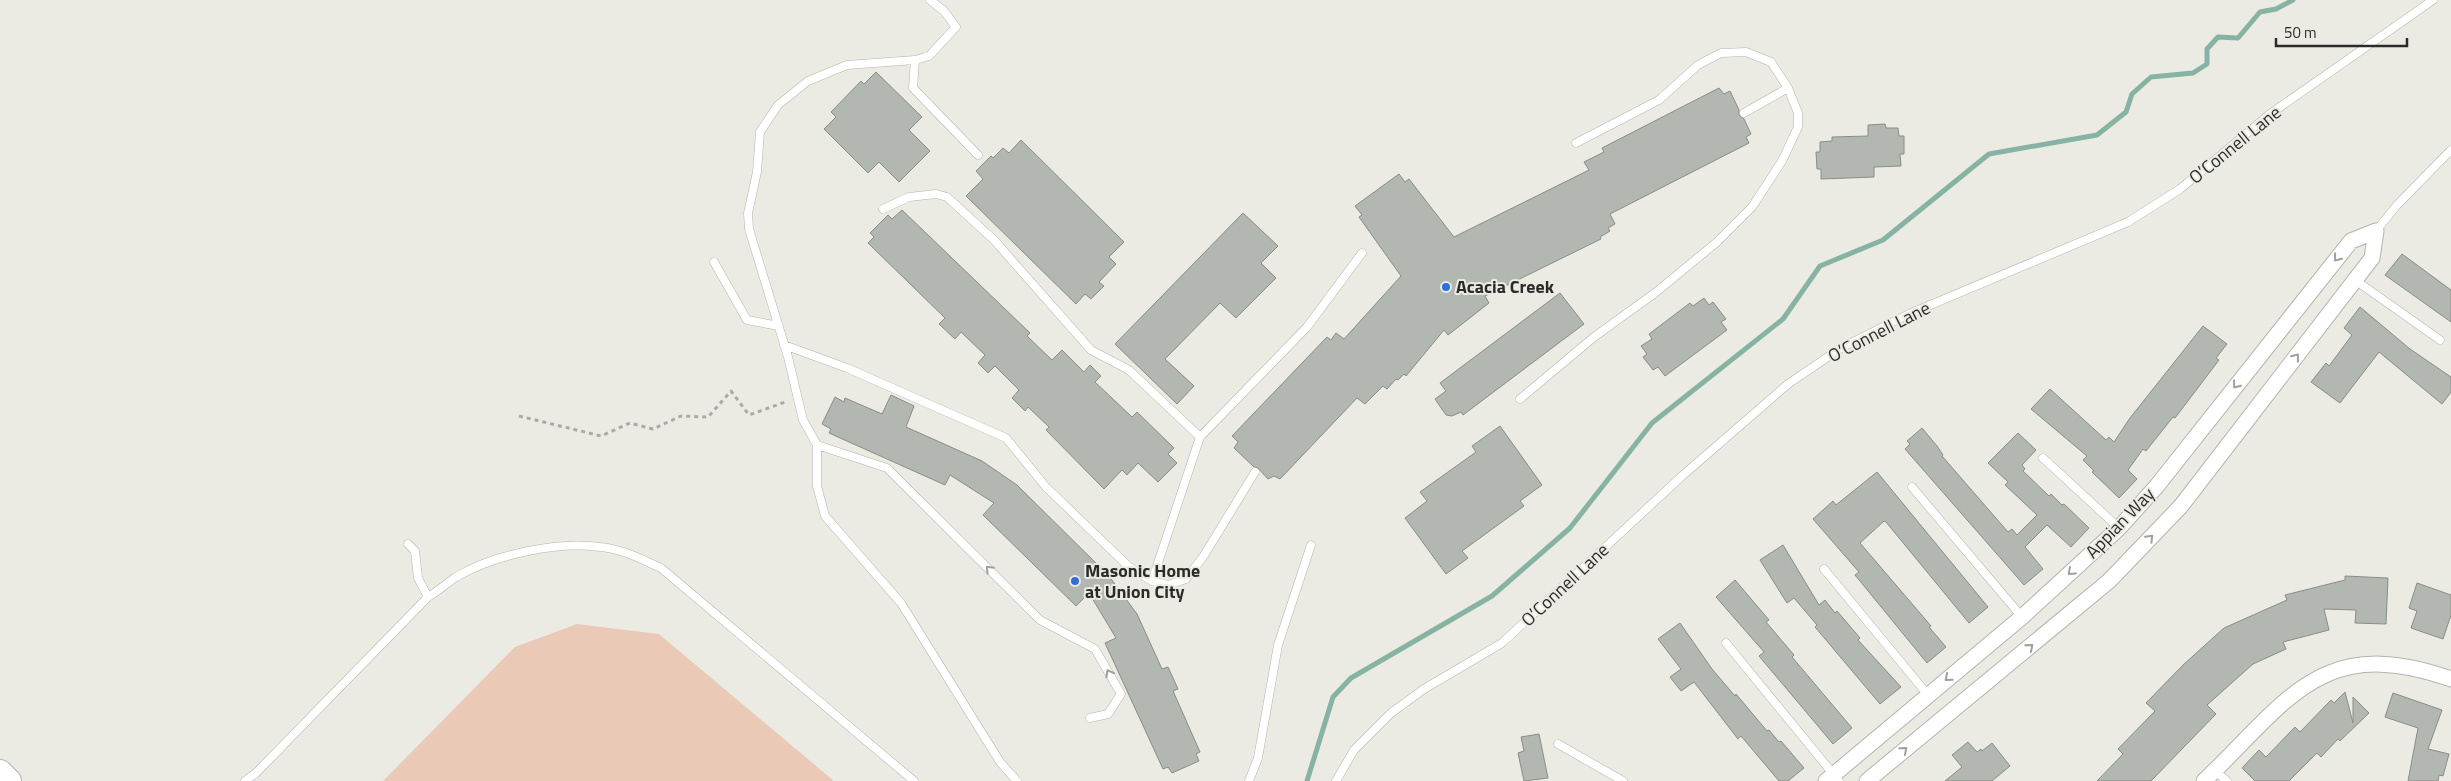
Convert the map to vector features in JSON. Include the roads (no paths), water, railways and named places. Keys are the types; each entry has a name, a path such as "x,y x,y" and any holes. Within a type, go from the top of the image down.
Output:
{"main road":[{"path":"0,772 9,781"}],"street":[{"name":"Appian Way","path":"1833,779 1928,695 2022,617 2119,528 2156,487 2351,240 2376,231 2372,258 2181,506 2109,581 1867,781"},
{"path":"2210,776 2291,694 2309,681 2353,665 2380,664 2406,666 2451,679"}],"lane":[{"path":"930,0 944,11 956,27 929,56 916,60 848,65 808,81 778,105 760,132 757,172 748,213 749,230 779,326 803,420 817,445 817,486 825,516 900,603 1000,762 1017,781"},
{"name":"O’Connell Lane","path":"1336,781 1354,750 1391,713 1424,688 1502,643 1682,476 1788,384 1841,348 1909,314 2128,222 2180,189 2270,114 2433,0"},
{"path":"1520,399 1594,337 1654,293 1717,242 1752,207 1782,161 1798,127 1798,113 1788,88 1771,62 1746,52 1721,52 1698,65 1658,100 1576,143"},
{"path":"916,60 913,88 978,156"},
{"path":"1744,113 1788,88"},
{"path":"2376,231 2397,205 2451,150"},
{"path":"882,209 909,197 936,194 947,197 994,240 1091,350 1129,370 1200,437"},
{"path":"1152,581 1200,437 1307,327 1362,253"},
{"path":"714,262 747,320 779,326"},
{"path":"2355,280 2440,340"},
{"path":"784,345 847,368 1006,438 1046,487 1128,566 1152,581 1168,584 1186,579 1203,557 1255,472"},
{"path":"817,445 887,468 1040,620 1095,648 1121,694 1108,714 1090,718"},
{"path":"2043,458 2119,528"},
{"path":"1912,486 2022,617"},
{"path":"408,544 415,551 418,578 428,597"},
{"path":"245,781 428,597 457,576 524,552 562,544 601,547 632,554 661,568 914,781"},
{"path":"1249,781 1258,758 1278,645 1311,545"},
{"path":"1824,569 1928,695"},
{"path":"1726,643 1833,779"},
{"path":"1558,744 1624,781"},
{"path":"252,781 256,772"},
{"path":"2210,776 2227,781"}],"waterway":[{"path":"1307,781 1333,697 1351,678 1492,596 1570,528 1652,423 1783,319 1820,266 1883,240 1989,154 2097,135 2126,112 2132,94 2151,77 2193,73 2207,64 2207,49 2218,37 2238,38 2260,12 2276,9 2293,0"}],"place":[{"name":"Acacia Creek","path":"1446,287"},
{"name":"Masonic Home at Union City","path":"1075,581"}]}
